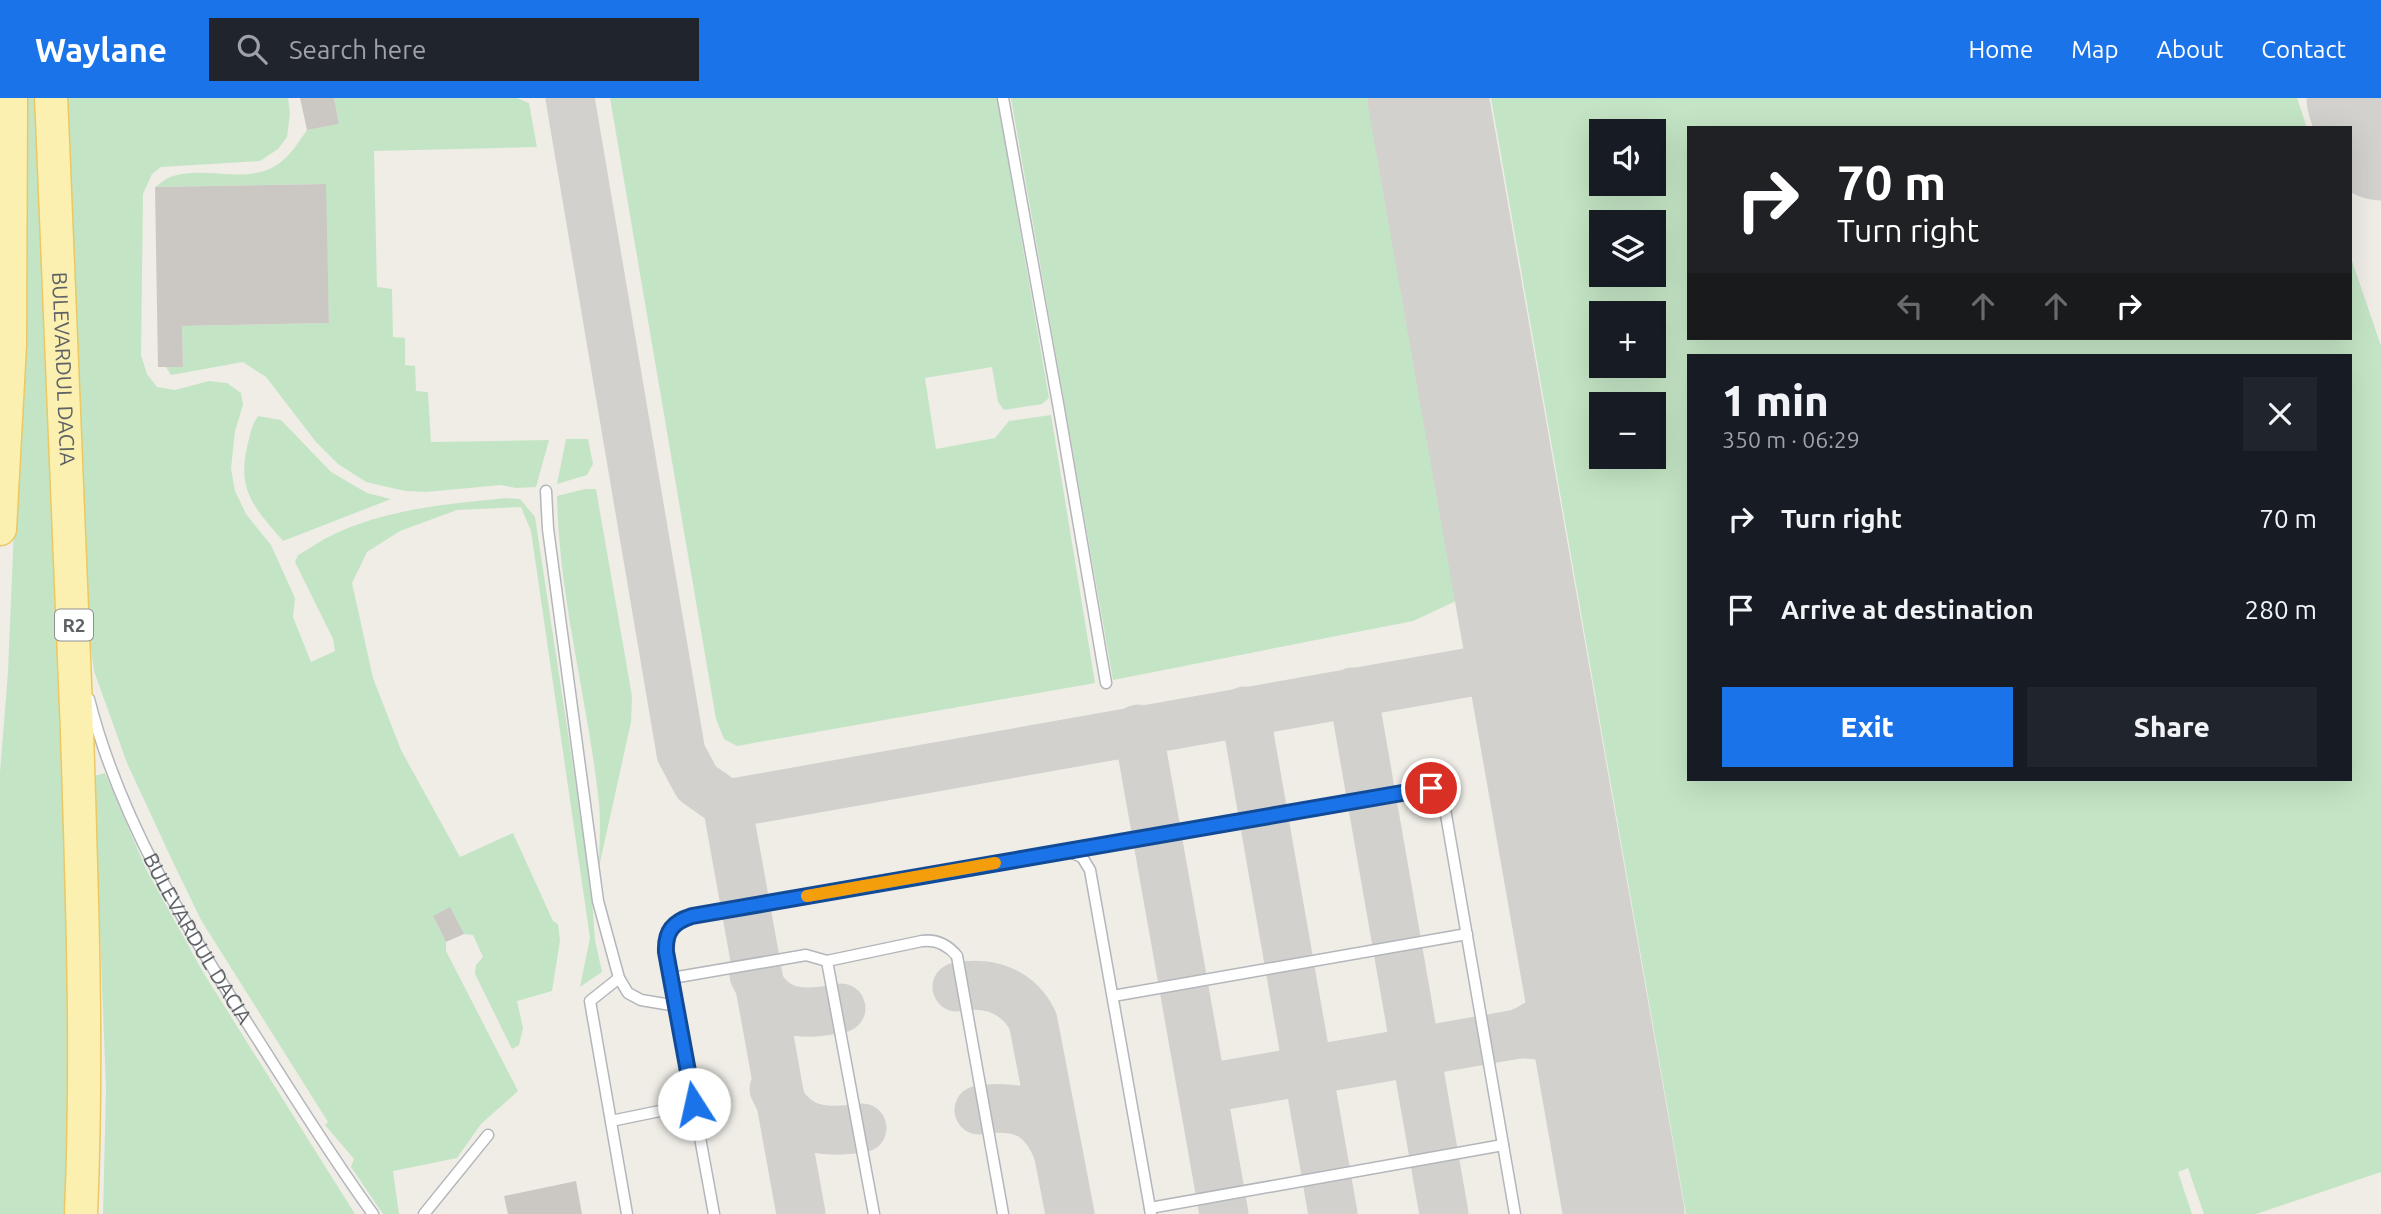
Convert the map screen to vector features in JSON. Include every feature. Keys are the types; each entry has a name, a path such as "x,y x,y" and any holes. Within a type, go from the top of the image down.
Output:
{"main road":[{"path":"0,529 10,345 11,98"},
{"name":"BULEVARDUL DACIA","path":"51,98 84,951 84,1138 81,1214"}],"lane":[{"path":"1003,98 1106,683"},
{"path":"546,491 548,529 598,901 619,978 628,993 642,1000 677,1006"},
{"name":"BULEVARDUL DACIA","path":"74,639 96,726 126,806 155,870 203,954 312,1126 373,1214"},
{"path":"714,1214 666,940 669,930 678,920 1431,788 1437,791 1444,803 1515,1214"},
{"path":"1090,870 1094,855 1107,844"},
{"path":"1065,851 1082,857 1090,870 1150,1211 1503,1145"},
{"path":"1113,996 1466,934"},
{"path":"672,978 806,955 827,961 932,940 950,948 957,956 1003,1214"},
{"path":"827,961 874,1214"},
{"path":"619,978 590,1001 627,1214"},
{"path":"611,1121 694,1104"},
{"path":"424,1214 488,1135"}],"green space":[{"path":"21,98 36,98 45,280 68,922 71,1070 65,1214 0,1214 0,772 8,672 19,408"},
{"path":"66,98 288,98 290,113 287,137 278,149 260,161 161,167 152,174 143,194 141,355 147,374 157,387 175,390 209,381 227,383 241,393 243,405 235,431 231,469 235,491 246,514 271,545 295,598 293,617 311,662 335,651 333,639 295,562 298,555 330,536 361,523 422,508 506,498 520,499 535,517 591,884 595,940 602,972 580,987 590,938 531,531 521,507 457,510 400,531 367,552 352,583 373,678 401,750 460,857 513,833 553,921 558,924 560,941 552,991 517,1001 523,1028 519,1045 512,1049 475,974 476,965 483,957 473,935 464,934 433,916 446,942 446,951 518,1091 481,1124 457,1158 393,1171 399,1214 383,1214 351,1167 354,1159 325,1125 328,1122 201,920 127,763 94,671 89,636"},
{"path":"334,98 517,98 529,103 537,147 374,151 377,287 392,289 393,337 405,338 405,365 415,366 416,391 428,392 431,442 549,440 536,487 516,488 501,485 426,492 405,491 366,482 338,464 316,442 266,377 243,362 171,375 166,367 183,366 182,326 329,323 325,184 155,187 170,177 185,173 251,174 275,166 289,155 307,130 339,124"},
{"path":"610,98 997,98 1049,398 1042,404 1004,410 998,402 992,367 925,378 936,449 995,438 1009,421 1051,415 1095,683 737,746 724,739 716,719"},
{"path":"1011,98 1368,98 1456,601 1413,621 1113,680"},
{"path":"1491,98 2297,98 2306,126 1687,126 1687,340 2352,340 2352,261 2381,346 2381,1172 2256,1214 2204,1214 2188,1168 2178,1172 2192,1214 1686,1214"},
{"path":"258,416 281,420 331,472 367,493 391,499 283,541 257,509 244,476 247,447"},
{"path":"566,439 588,439 593,464 587,475 557,484"},
{"path":"596,489 632,696 631,722 599,867 599,803 568,612 557,496"},
{"path":"105,773 146,869 203,972 355,1214 103,1214 106,1089 94,776"}],"building":[{"path":"300,98 334,98 339,124 307,130"},
{"path":"326,184 329,323 182,326 183,367 158,367 155,187"},
{"path":"450,907 464,934 446,942 433,916"},
{"path":"576,1181 582,1214 508,1214 504,1196"}],"taxiway":[{"path":"570,98 681,753 697,783 727,804"},
{"path":"801,1214 727,804 1527,662"},
{"path":"1353,692 1444,1214"},
{"path":"1245,711 1333,1214"},
{"path":"1138,729 1224,1214"},
{"path":"1202,1089 1518,1034 1543,1020 1559,1004 1571,983 1579,956"},
{"path":"754,975 770,999 790,1010 814,1012 841,1008"},
{"path":"957,987 981,986 1002,990 1019,1002 1033,1021 1070,1214"},
{"path":"1518,1034 1550,1037 1573,1049 1590,1070 1603,1098"},
{"path":"774,1089 790,1114 810,1126 834,1130 862,1128"},
{"path":"979,1110 1007,1109 1028,1114 1045,1128 1058,1152"}],"runway":[{"path":"1428,98 1624,1214"},
{"path":"2367,98 2381,140"}],"slow traffic":[{"path":"807,896 995,863"}],"route":[{"path":"694,1104 666,952 669,930 678,920 1431,788"}]}
